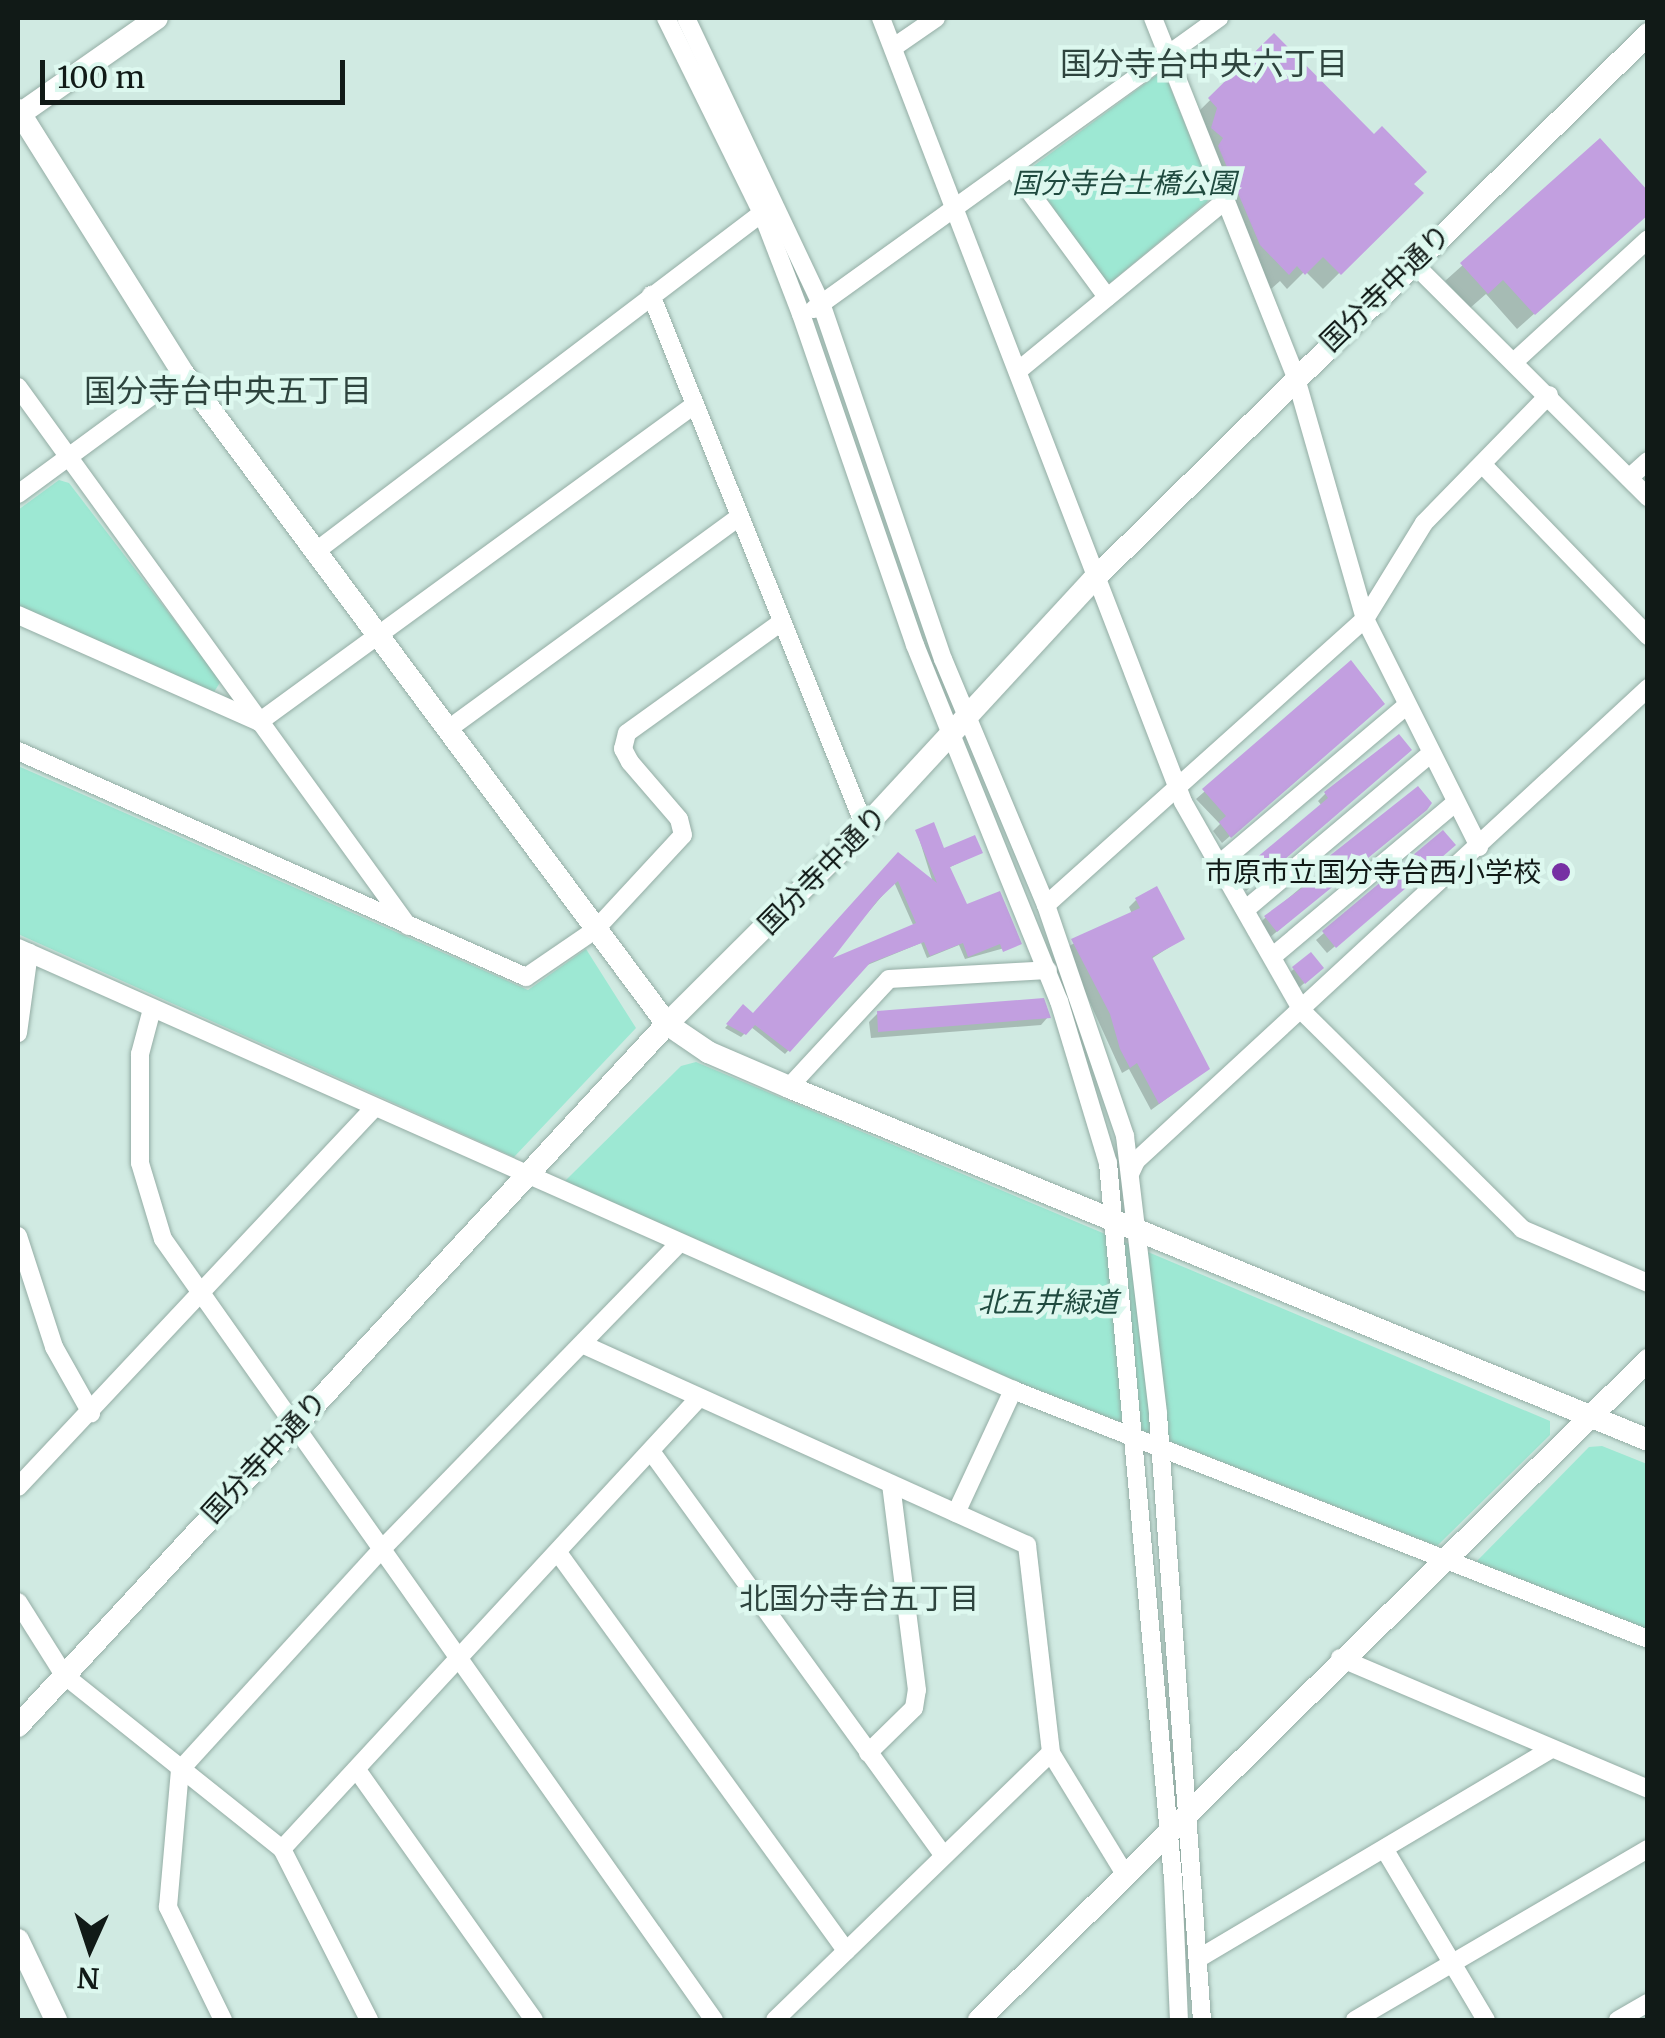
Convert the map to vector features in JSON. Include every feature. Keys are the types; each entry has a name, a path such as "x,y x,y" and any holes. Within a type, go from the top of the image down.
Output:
{"street":[{"path":"666,18 762,213 951,735 1048,970 1103,1145 1169,1837 1179,2020"},
{"path":"686,18 822,306 967,716 1046,905 1125,1136 1160,1448 1191,1813 1202,2020"},
{"path":"881,18 1019,370 1094,579 1178,784 1218,864 1303,1012 1522,1228 1648,1283"},
{"path":"894,47 936,18"},
{"path":"1153,18 1295,375 1365,620 1479,847"},
{"path":"801,314 822,306 956,213 1219,18"},
{"path":"143,22 18,113 183,373 378,641 668,1024 708,1052 1648,1440"},
{"name":"国分寺中通り","path":"18,1726 668,1024 865,827 1094,579 1295,375 1648,34"},
{"path":"1014,169 1107,297"},
{"path":"1019,370 1226,200"},
{"path":"314,552 762,213"},
{"path":"1515,361 1648,239"},
{"path":"1413,263 1550,395 1648,497"},
{"path":"651,295 865,827"},
{"path":"18,494 183,373"},
{"path":"18,387 408,927"},
{"path":"1046,905 1365,620 1424,523 1550,395"},
{"path":"259,722 378,641 694,405"},
{"path":"1629,478 1648,461"},
{"path":"1483,464 1648,636"},
{"path":"447,730 739,516"},
{"path":"18,615 259,722"},
{"path":"18,750 526,977 594,930 683,835 679,819 630,762 623,749 627,733 780,623"},
{"path":"1130,1175 1136,1161 1303,1012 1648,688"},
{"path":"1633,702 1648,715"},
{"path":"1218,864 1406,706"},
{"path":"1245,910 1430,754"},
{"path":"1272,957 1455,803"},
{"path":"18,1033 23,950 1012,1390 1648,1638"},
{"path":"790,1086 889,979 1048,970"},
{"path":"152,1009 140,1054 140,1163 163,1239 379,1552 714,2020"},
{"path":"18,1488 374,1108"},
{"path":"18,1236 54,1347 91,1413"},
{"path":"223,2020 168,1907 180,1770 379,1552 680,1243"},
{"path":"584,1345 1027,1545 1050,1753 1126,1876"},
{"path":"979,2020 1169,1837 1340,1658 1451,1560 1648,1360"},
{"path":"956,1513 1012,1390"},
{"path":"282,1849 653,1454 698,1399"},
{"path":"653,1454 942,1855"},
{"path":"868,1753 914,1708 917,1690 891,1485"},
{"path":"560,1554 846,1951"},
{"path":"18,1602 64,1674 282,1849 369,2020"},
{"path":"1340,1658 1548,1751 1648,1789"},
{"path":"1200,1957 1548,1751"},
{"path":"775,2020 1050,1753"},
{"path":"358,1770 534,2020"},
{"path":"1355,2020 1648,1848"},
{"path":"1385,1850 1486,2020"},
{"path":"18,1940 56,2020"},
{"path":"1618,2020 1648,2003"}],"green space":[{"name":"国分寺台土橋公園","path":"1157,75 1166,77 1212,191 1207,202 1111,282 1103,282 1028,170"},
{"path":"59,480 69,483 221,681 214,692 18,606 18,510"},
{"path":"18,766 528,990 586,949 636,1028 514,1157 18,934"},
{"name":"北五井緑道","path":"696,1062 1550,1421 1550,1435 1437,1546 1013,1380 565,1181 681,1066"},
{"path":"1602,1446 1647,1464 1647,1629 1476,1562 1589,1447"}],"building":[{"path":"1274,33 1374,134 1382,126 1427,172 1414,184 1424,193 1341,275 1323,257 1305,275 1297,266 1289,275 1260,245 1218,146 1223,138 1211,128 1217,108 1208,98"},
{"path":"1600,138 1648,191 1648,215 1535,315 1503,280 1488,294 1460,263"},
{"path":"1351,660 1385,704 1231,838 1219,822 1226,816 1202,789"},
{"path":"1399,734 1412,750 1255,885 1243,869 1328,798 1324,792"},
{"path":"1418,786 1432,803 1427,810 1277,932 1264,916 1324,872 1318,865"},
{"path":"934,822 944,848 975,835 983,853 950,867 967,904 1000,891 1022,944 1003,952 1000,944 968,957 963,943 930,956 924,942 870,963 790,1052 755,1025 746,1035 726,1024 743,1004 753,1013 898,852 937,883 915,830","holes":["898,881 916,923 833,958 878,900"]},
{"path":"1443,830 1456,845 1336,948 1322,931"},
{"path":"1157,886 1185,939 1152,957 1210,1069 1159,1104 1137,1063 1130,1068 1110,1014 1071,939 1140,908 1135,898"},
{"path":"1311,952 1324,968 1305,984 1292,967"},
{"path":"1044,998 1051,1018 878,1032 877,1011"}],"place":[{"name":"市原市立国分寺台西小学校","path":"1561,872"}],"district":[{"name":"国分寺台中央六丁目","path":"1204,64"},
{"name":"国分寺台中央五丁目","path":"228,391"},
{"name":"北国分寺台五丁目","path":"859,1598"}]}
